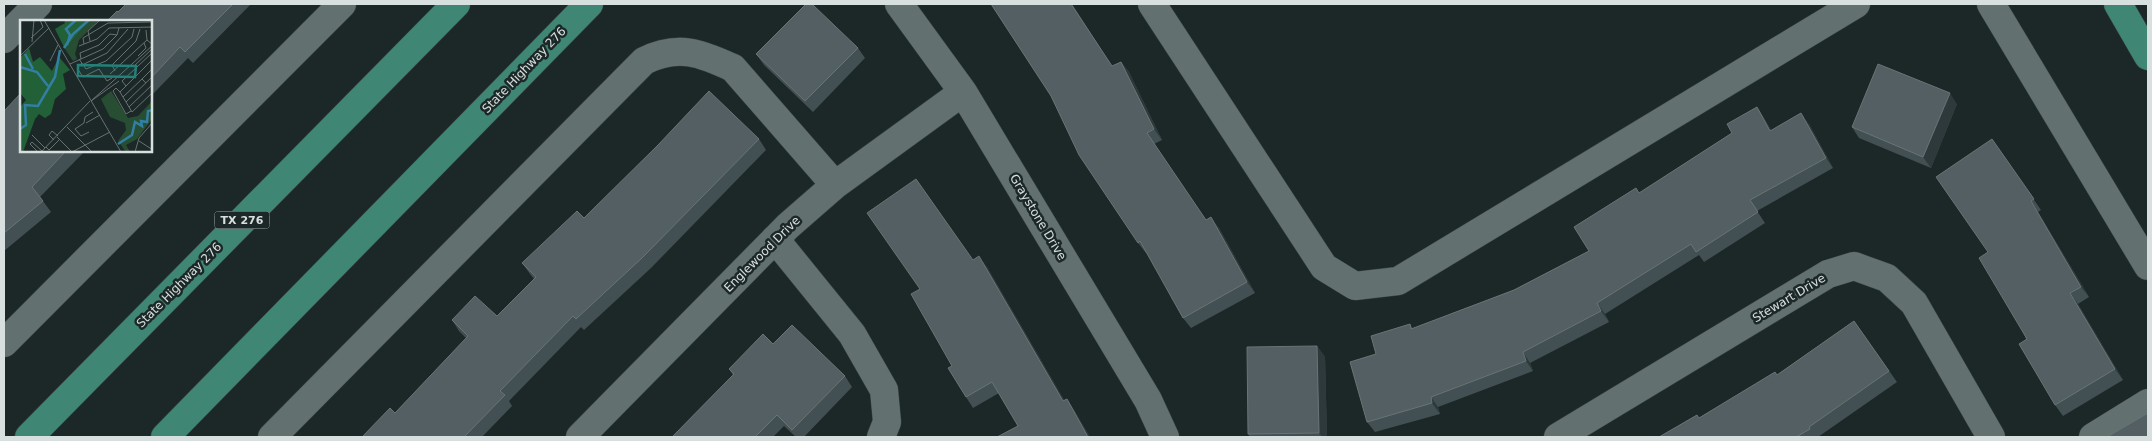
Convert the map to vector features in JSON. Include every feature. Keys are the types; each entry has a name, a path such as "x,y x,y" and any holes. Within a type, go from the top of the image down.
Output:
{"main road":[{"name":"State Highway 276","path":"28,437 456,4"},
{"name":"State Highway 276","path":"166,437 589,4"},
{"path":"2118,4 2148,56"}],"street":[{"path":"22,20 38,4"},
{"path":"4,343 342,4"},
{"name":"Graystone Drive","path":"899,4 963,92 1148,400 1165,437"},
{"path":"1152,4 1324,267 1355,286 1398,281 1856,4"},
{"path":"1990,4 2148,266"},
{"path":"4,39 20,23"},
{"path":"272,437 644,61 661,53 685,51 711,58 733,68 835,185"},
{"name":"Englewood Drive","path":"580,437 775,239 835,185 963,92"},
{"path":"775,239 852,334 884,390 887,422 881,437"},
{"name":"Stewart Drive","path":"1558,437 1828,274 1854,266 1887,278 1914,303 1984,435"},
{"path":"2093,437 2148,403"}],"building":[{"path":"126,4 233,4 185,52 180,47 152,77 152,20 108,20"},
{"path":"806,4 812,4 858,48 805,101 756,54"},
{"path":"991,4 1071,4 1112,66 1121,62 1154,129 1147,133 1206,220 1211,217 1247,282 1183,318 1140,241 1138,243 1079,155 1051,96"},
{"path":"1878,64 1950,93 1923,157 1852,127"},
{"path":"709,91 759,139 643,257 576,319 573,316 500,391 505,395 464,437 362,437 390,408 395,413 468,336 452,320 475,296 497,316 536,277 522,263 577,211 584,218 658,145"},
{"path":"20,94 20,152 65,152 32,187 43,201 4,233 4,111"},
{"path":"1757,107 1770,131 1801,113 1826,158 1750,200 1758,212 1696,252 1691,244 1597,303 1601,311 1523,352 1526,361 1431,397 1432,403 1367,422 1350,362 1376,354 1371,336 1410,324 1411,329 1514,290 1589,251 1574,227 1636,188 1639,193 1732,133 1727,124"},
{"path":"1992,139 2034,199 2031,201 2081,287 2070,293 2115,369 2055,405 2019,344 2027,339 1979,258 1988,252 1936,177"},
{"path":"916,179 973,260 979,256 1063,401 1067,399 1088,437 997,437 1018,426 992,382 966,397 948,368 952,366 911,294 920,289 867,213"},
{"path":"1854,321 1889,371 1809,427 1810,429 1796,437 1659,437 1697,415 1699,418 1775,372 1777,375"},
{"path":"792,325 845,376 792,430 777,415 755,437 672,437 734,374 729,369 763,334 773,344"},
{"path":"1317,346 1319,433 1248,434 1247,347"},
{"path":"2148,413 2148,437 2107,437"}]}
